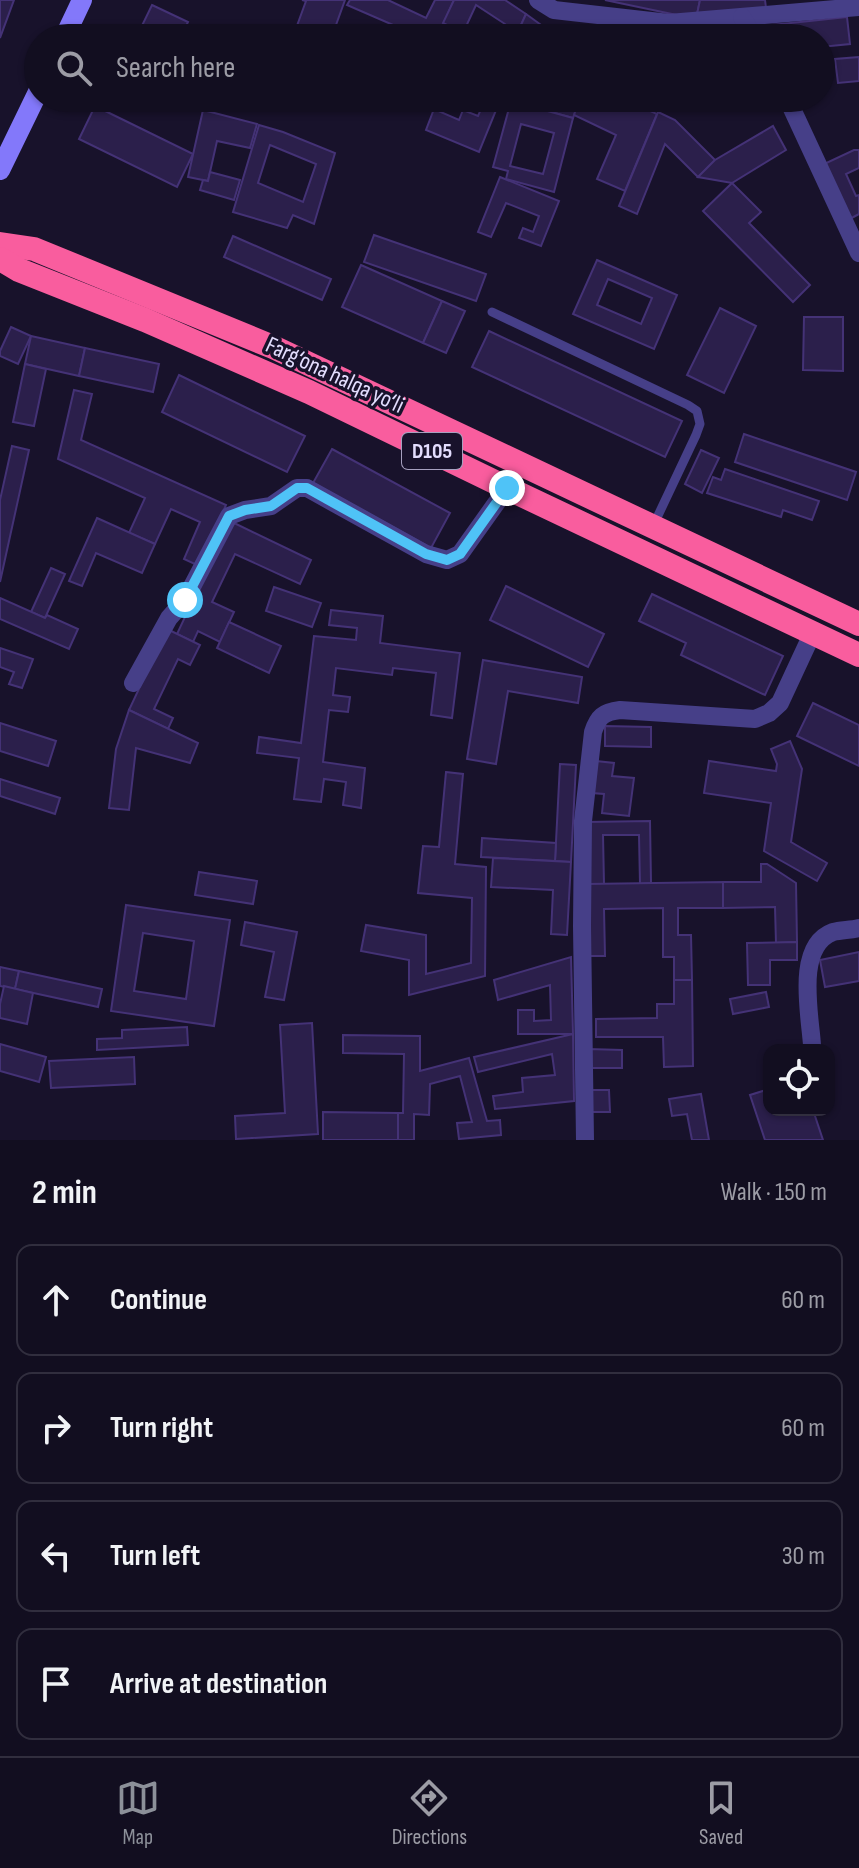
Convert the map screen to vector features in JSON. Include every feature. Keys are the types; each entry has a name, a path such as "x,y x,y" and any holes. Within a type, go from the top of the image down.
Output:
{"highway":[{"name":"Farg‘ona halqa yo‘li","path":"0,244 34,249 273,347 859,624"},
{"name":"Farg‘ona halqa yo‘li","path":"0,259 19,270 145,320 309,392 859,655"}],"street":[{"path":"71,24 82,0"},
{"path":"538,0 554,10 592,8 669,23 859,7"},
{"path":"742,17 746,24"},
{"path":"0,170 28,112"},
{"path":"794,112 859,253"},
{"path":"133,683 169,618 185,600 229,516 271,506 297,488 307,488 426,554 447,560 460,554 507,488"},
{"path":"585,1140 583,821 597,719 606,712 620,710 755,719 769,713 780,703 813,632"},
{"path":"812,1044 807,972 813,949 831,933 859,928"}],"lane":[{"path":"492,312 697,411 700,424 696,435 653,527"}],"building":[{"path":"0,0 14,0 0,38"},
{"path":"302,0 345,0 336,24 298,24 306,1"},
{"path":"350,0 388,0 426,18 435,0 454,0 443,24 391,24 347,5"},
{"path":"454,0 505,0 526,14 521,24 505,24 476,5 467,24 443,23"},
{"path":"605,0 700,0 696,19"},
{"path":"700,0 765,0 766,8 696,19"},
{"path":"152,5 188,22 187,24 143,24"},
{"path":"526,14 540,24 521,24"},
{"path":"847,17 850,44 835,46 835,24 782,24"},
{"path":"603,18 615,24 600,24"},
{"path":"859,57 859,81 838,83 835,59"},
{"path":"92,112 107,112 193,154 177,187 79,139"},
{"path":"203,112 257,124 250,148 217,141 208,181 188,177"},
{"path":"433,112 459,120 462,112 478,116 480,112 495,112 479,152 426,130"},
{"path":"508,112 551,112 573,118 554,192 506,179 508,171 493,167","holes":["521,124 554,133 543,174 510,166"]},
{"path":"551,112 575,112 573,118"},
{"path":"575,112 657,114 625,191 597,179 616,135 574,115"},
{"path":"658,112 675,120 715,160 698,177 665,144 637,214 619,206"},
{"path":"259,125 335,153 314,224 293,215 287,228 233,212","holes":["270,145 316,164 303,202 258,183"]},
{"path":"773,126 786,150 732,183 698,177 715,160"},
{"path":"859,150 859,168 846,174 856,196 859,195 859,214 848,220 822,165"},
{"path":"210,172 240,180 234,200 200,190 203,180 208,181"},
{"path":"500,177 559,201 541,246 519,238 523,228 533,232 539,216 506,203 491,237 478,232"},
{"path":"732,183 761,212 749,223 810,285 793,302 703,211"},
{"path":"374,235 486,274 476,301 364,262"},
{"path":"233,236 331,279 322,300 224,257"},
{"path":"597,260 677,295 654,349 573,314","holes":["608,279 652,298 641,324 597,305"]},
{"path":"361,265 442,301 423,343 342,307"},
{"path":"442,301 465,311 446,353 423,343"},
{"path":"720,308 756,326 724,393 687,375"},
{"path":"804,317 843,317 843,371 803,370"},
{"path":"11,327 31,336 18,364 0,356"},
{"path":"489,331 682,421 665,457 472,367"},
{"path":"31,336 85,348 79,376 25,364"},
{"path":"85,348 159,364 153,392 79,376"},
{"path":"25,364 46,369 34,426 13,422"},
{"path":"179,375 305,436 287,472 162,412"},
{"path":"74,390 92,394 81,440 226,505 199,566 184,559 200,522 171,509 155,544 129,533 145,498 58,459"},
{"path":"744,434 856,472 847,500 735,462"},
{"path":"12,446 29,450 0,582 0,500"},
{"path":"332,449 450,513 431,548 313,483"},
{"path":"701,450 719,458 702,493 685,484"},
{"path":"725,469 819,501 812,520 783,510 781,517 707,493 713,477 721,480"},
{"path":"97,518 155,544 142,573 96,553 82,586 69,581"},
{"path":"230,521 311,560 300,584 235,554 212,602 234,612 220,642 198,631 193,642 177,634"},
{"path":"51,568 65,574 45,618 31,612"},
{"path":"506,586 604,634 588,667 490,620"},
{"path":"274,587 321,603 312,627 266,611"},
{"path":"652,594 783,656 765,695 681,655 686,643 639,621"},
{"path":"0,598 78,629 69,649 0,619"},
{"path":"331,610 383,616 380,643 460,653 452,718 431,715 436,673 393,668 392,675 336,668 333,695 350,697 348,712 329,710 323,762 365,768 361,808 343,805 346,782 324,779 321,802 294,799 299,758 257,753 259,737 301,743 314,636 356,640 357,628 329,625"},
{"path":"229,622 281,646 269,673 217,648"},
{"path":"167,629 200,645 190,665 178,659 154,709 173,718 168,729 129,710"},
{"path":"0,648 33,659 22,688 9,684 14,672 0,667"},
{"path":"483,660 582,677 578,703 508,691 496,764 467,759"},
{"path":"813,703 859,725 859,766 797,736"},
{"path":"129,710 198,743 190,763 136,748 129,810 109,808 116,749"},
{"path":"0,723 56,741 48,766 0,751"},
{"path":"605,726 651,727 651,747 605,746"},
{"path":"790,741 802,769 791,842 827,863 817,881 764,851 771,803 704,793 709,761 776,771 777,764 771,749"},
{"path":"596,761 614,763 612,776 634,778 629,816 602,813 604,794 592,793"},
{"path":"560,764 576,765 571,862 555,861"},
{"path":"446,772 463,774 455,864 486,867 485,976 409,995 409,960 361,951 366,925 426,935 426,974 471,963 472,898 418,893 423,846 439,847"},
{"path":"0,779 60,798 55,814 0,796"},
{"path":"650,821 651,883 640,884 639,835 603,835 604,884 587,884 586,822"},
{"path":"482,838 556,843 555,861 481,857"},
{"path":"493,858 571,862 567,935 551,934 553,890 491,887"},
{"path":"761,864 767,864 796,883 797,942 776,943 775,907 723,908 723,882 761,882"},
{"path":"199,872 257,881 253,904 195,895"},
{"path":"723,882 723,908 678,908 678,935 691,935 692,980 674,980 674,957 663,957 663,908 604,909 605,956 588,956 587,884"},
{"path":"126,905 230,920 214,1026 111,1011","holes":["143,933 194,941 186,999 134,991"]},
{"path":"245,922 297,932 284,1000 265,997 274,952 241,945"},
{"path":"797,942 797,960 770,960 770,985 748,985 747,943"},
{"path":"859,952 859,981 825,987 820,960"},
{"path":"571,957 573,1034 518,1034 518,1010 534,1010 534,1021 551,1020 550,985 498,1000 494,980"},
{"path":"0,967 19,971 15,989 0,986"},
{"path":"19,971 102,989 98,1007 15,989"},
{"path":"674,980 692,980 693,1066 664,1067 663,1037 596,1037 596,1019 657,1018 657,1004 674,1004"},
{"path":"4,986 33,993 27,1024 0,1018"},
{"path":"766,992 769,1007 733,1014 730,999"},
{"path":"312,1023 318,1134 236,1139 235,1116 285,1113 280,1025"},
{"path":"187,1027 188,1045 97,1050 97,1039 122,1038 122,1030"},
{"path":"573,1034 574,1101 495,1109 493,1096 523,1092 522,1078 555,1075 552,1054 478,1072 474,1057"},
{"path":"343,1035 420,1036 420,1071 469,1058 487,1121 500,1120 501,1135 459,1139 457,1123 472,1122 460,1076 430,1084 429,1115 414,1114 414,1140 398,1140 398,1113 403,1113 404,1054 343,1053"},
{"path":"0,1044 46,1057 39,1082 0,1071"},
{"path":"588,1049 622,1050 622,1068 588,1068"},
{"path":"134,1057 135,1084 51,1088 49,1061"},
{"path":"589,1090 609,1090 610,1112 589,1112"},
{"path":"763,1091 763,1116 815,1116 823,1140 765,1140 750,1095"},
{"path":"701,1094 709,1140 692,1140 687,1114 672,1116 669,1099"},
{"path":"323,1112 398,1113 398,1140 323,1140"}],"route":[{"path":"185,600 229,516 271,506 297,488 307,488 426,554 447,560 460,554 507,488"}]}
